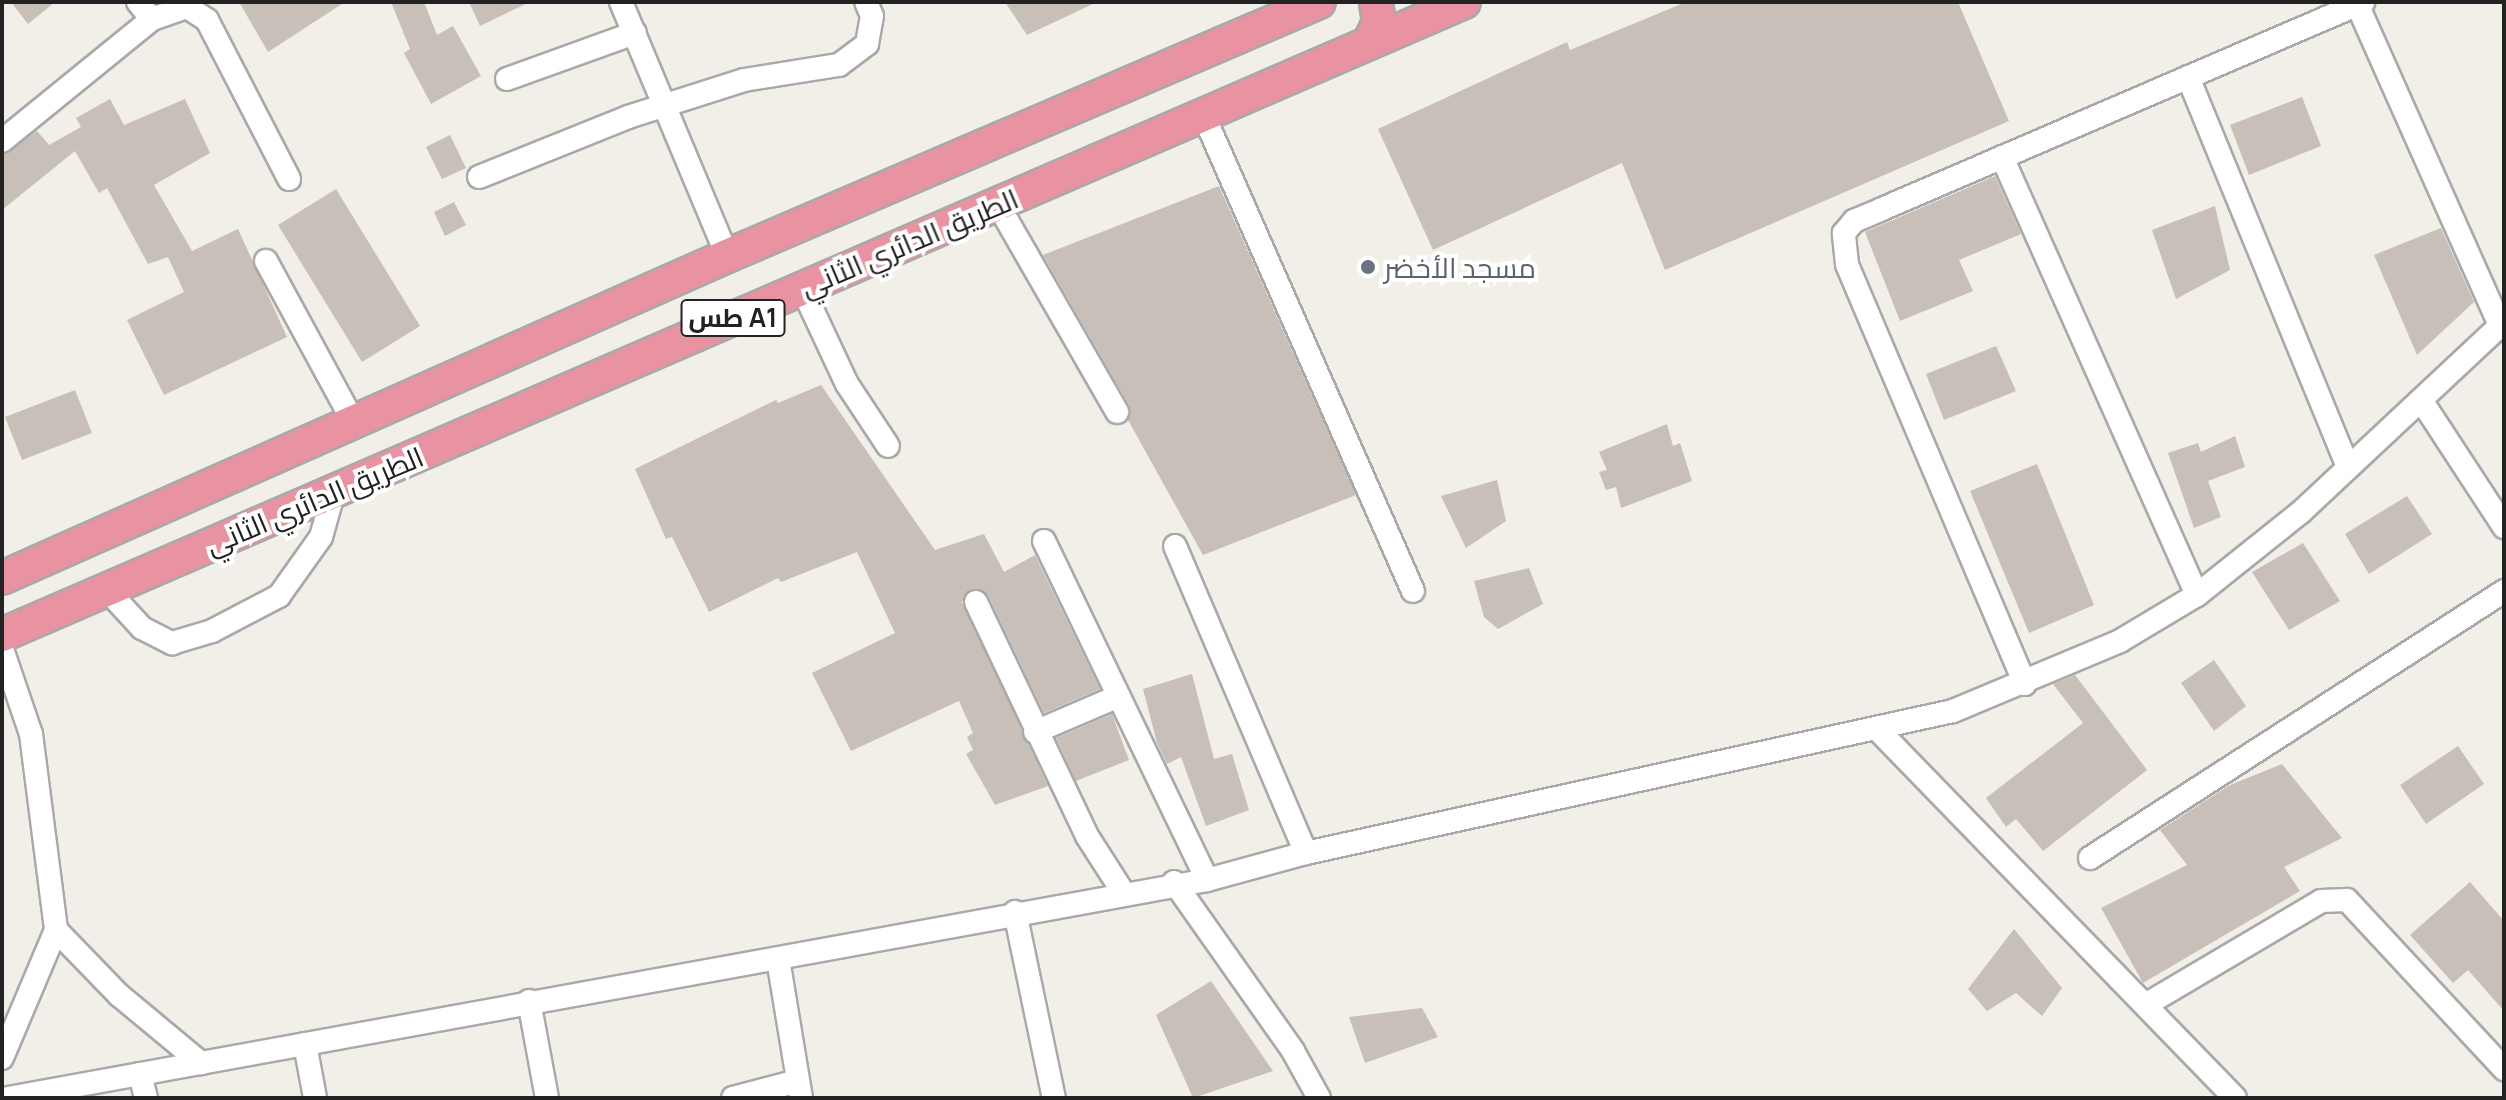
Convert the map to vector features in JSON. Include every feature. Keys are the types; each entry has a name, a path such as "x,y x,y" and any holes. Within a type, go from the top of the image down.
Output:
{"highway":[{"name":"الطريق الدائري الثاني","path":"3,578 727,256 1319,2"},
{"path":"1370,41 1379,22 1376,2"},
{"name":"الطريق الدائري الثاني","path":"2,635 1464,2"}],"street":[{"path":"621,2 727,256"},
{"path":"479,177 666,105 771,73 839,65 867,44 872,16 866,2"},
{"path":"8,1098 529,1001 778,959 1174,882 1207,880 1306,853 1879,731 2025,684 2120,641 2197,595 2348,468 2502,324 2360,3 1854,221 1844,233 1843,245 2025,684"},
{"path":"2,141 145,10 187,7 207,20 289,179"},
{"path":"507,79 635,33"},
{"path":"2188,77 2348,468"},
{"path":"1203,114 1413,591"},
{"path":"2002,157 2197,595"},
{"path":"997,203 1117,412"},
{"path":"266,261 354,423"},
{"path":"802,288 847,384 888,446"},
{"path":"2421,400 2504,527"},
{"path":"107,590 142,628 172,643 212,631 279,596 321,537 334,491"},
{"path":"1044,541 1207,880"},
{"path":"1175,546 1306,853"},
{"path":"2090,858 2504,591"},
{"path":"976,602 1035,732 1087,836 1123,892"},
{"path":"2,649 31,734 56,930 2,1058"},
{"path":"1035,732 1119,696"},
{"path":"1879,731 2236,1097"},
{"path":"1174,882 1293,1051 1319,1098"},
{"path":"2147,1004 2321,901 2347,900 2504,1069"},
{"path":"1015,912 1054,1098"},
{"path":"56,930 119,995 201,1063"},
{"path":"733,1098 800,1090 778,959"},
{"path":"529,1001 547,1098"},
{"path":"305,1044 315,1098"},
{"path":"140,1074 146,1098"}],"building":[{"path":"11,2 55,2 28,24"},
{"path":"239,2 345,2 268,52"},
{"path":"391,2 424,2 437,35 453,26 481,76 431,104 404,53 410,49"},
{"path":"469,2 530,2 480,26"},
{"path":"1005,2 1097,2 1027,35"},
{"path":"1686,2 1958,2 2009,121 1665,270 1622,163 1433,250 1378,129 1567,42 1570,50"},
{"path":"2302,97 2321,146 2249,175 2230,125"},
{"path":"110,99 124,125 185,99 210,153 154,185 192,251 238,229 287,337 164,395 127,320 184,292 168,257 148,264 107,188 99,193 75,151 2,210 2,155 37,131 49,145 81,127 76,118"},
{"path":"450,135 466,168 442,179 426,147"},
{"path":"1995,176 2021,234 1959,260 1973,291 1900,321 1865,232"},
{"path":"1219,186 1356,495 1203,555 1128,420 1129,405 1043,255"},
{"path":"336,189 420,326 362,362 278,225"},
{"path":"454,202 466,225 445,236 434,212"},
{"path":"2215,206 2230,270 2176,299 2152,230"},
{"path":"2441,228 2474,302 2417,355 2374,255"},
{"path":"1996,346 2016,391 1944,420 1926,374"},
{"path":"821,385 935,550 984,534 1004,572 1035,555 1100,689 1044,713 988,595 971,589 962,602 1048,786 995,805 966,754 973,750 967,737 973,733 959,701 851,751 812,673 895,633 857,552 781,582 778,578 709,612 672,537 666,539 635,469 776,400 778,403"},
{"path":"75,390 92,433 22,460 5,417"},
{"path":"1667,424 1673,446 1680,443 1692,481 1621,508 1616,487 1606,490 1599,472 1607,470 1599,452"},
{"path":"2235,436 2245,467 2208,481 2221,517 2194,528 2168,453 2198,443 2201,452"},
{"path":"2037,464 2094,605 2029,633 1970,491"},
{"path":"1497,480 1506,521 1466,548 1441,496"},
{"path":"2407,496 2432,534 2369,574 2345,534"},
{"path":"2303,543 2340,601 2289,630 2252,572"},
{"path":"1529,568 1543,604 1498,629 1484,617 1474,581"},
{"path":"2214,660 2246,706 2214,731 2181,683"},
{"path":"1192,674 1214,759 1232,754 1249,810 1206,826 1181,757 1167,764 1157,743 1143,689"},
{"path":"2075,675 2147,770 2043,851 2016,819 2006,827 1986,798 2083,723 2053,684"},
{"path":"1112,714 1129,760 1076,781 1056,738"},
{"path":"2458,746 2484,784 2426,824 2400,785"},
{"path":"2282,764 2342,838 2284,867 2300,891 2143,983 2101,908 2187,865 2160,830 2230,785"},
{"path":"2470,882 2504,921 2504,1011 2468,970 2453,983 2410,935"},
{"path":"2014,929 2062,988 2042,1016 2016,993 1987,1011 1968,989"},
{"path":"1211,981 1273,1071 1193,1098 1156,1015"},
{"path":"1422,1008 1438,1037 1365,1063 1349,1017"}],"place":[{"name":"مسجد الأخضر","path":"1368,267"}]}
